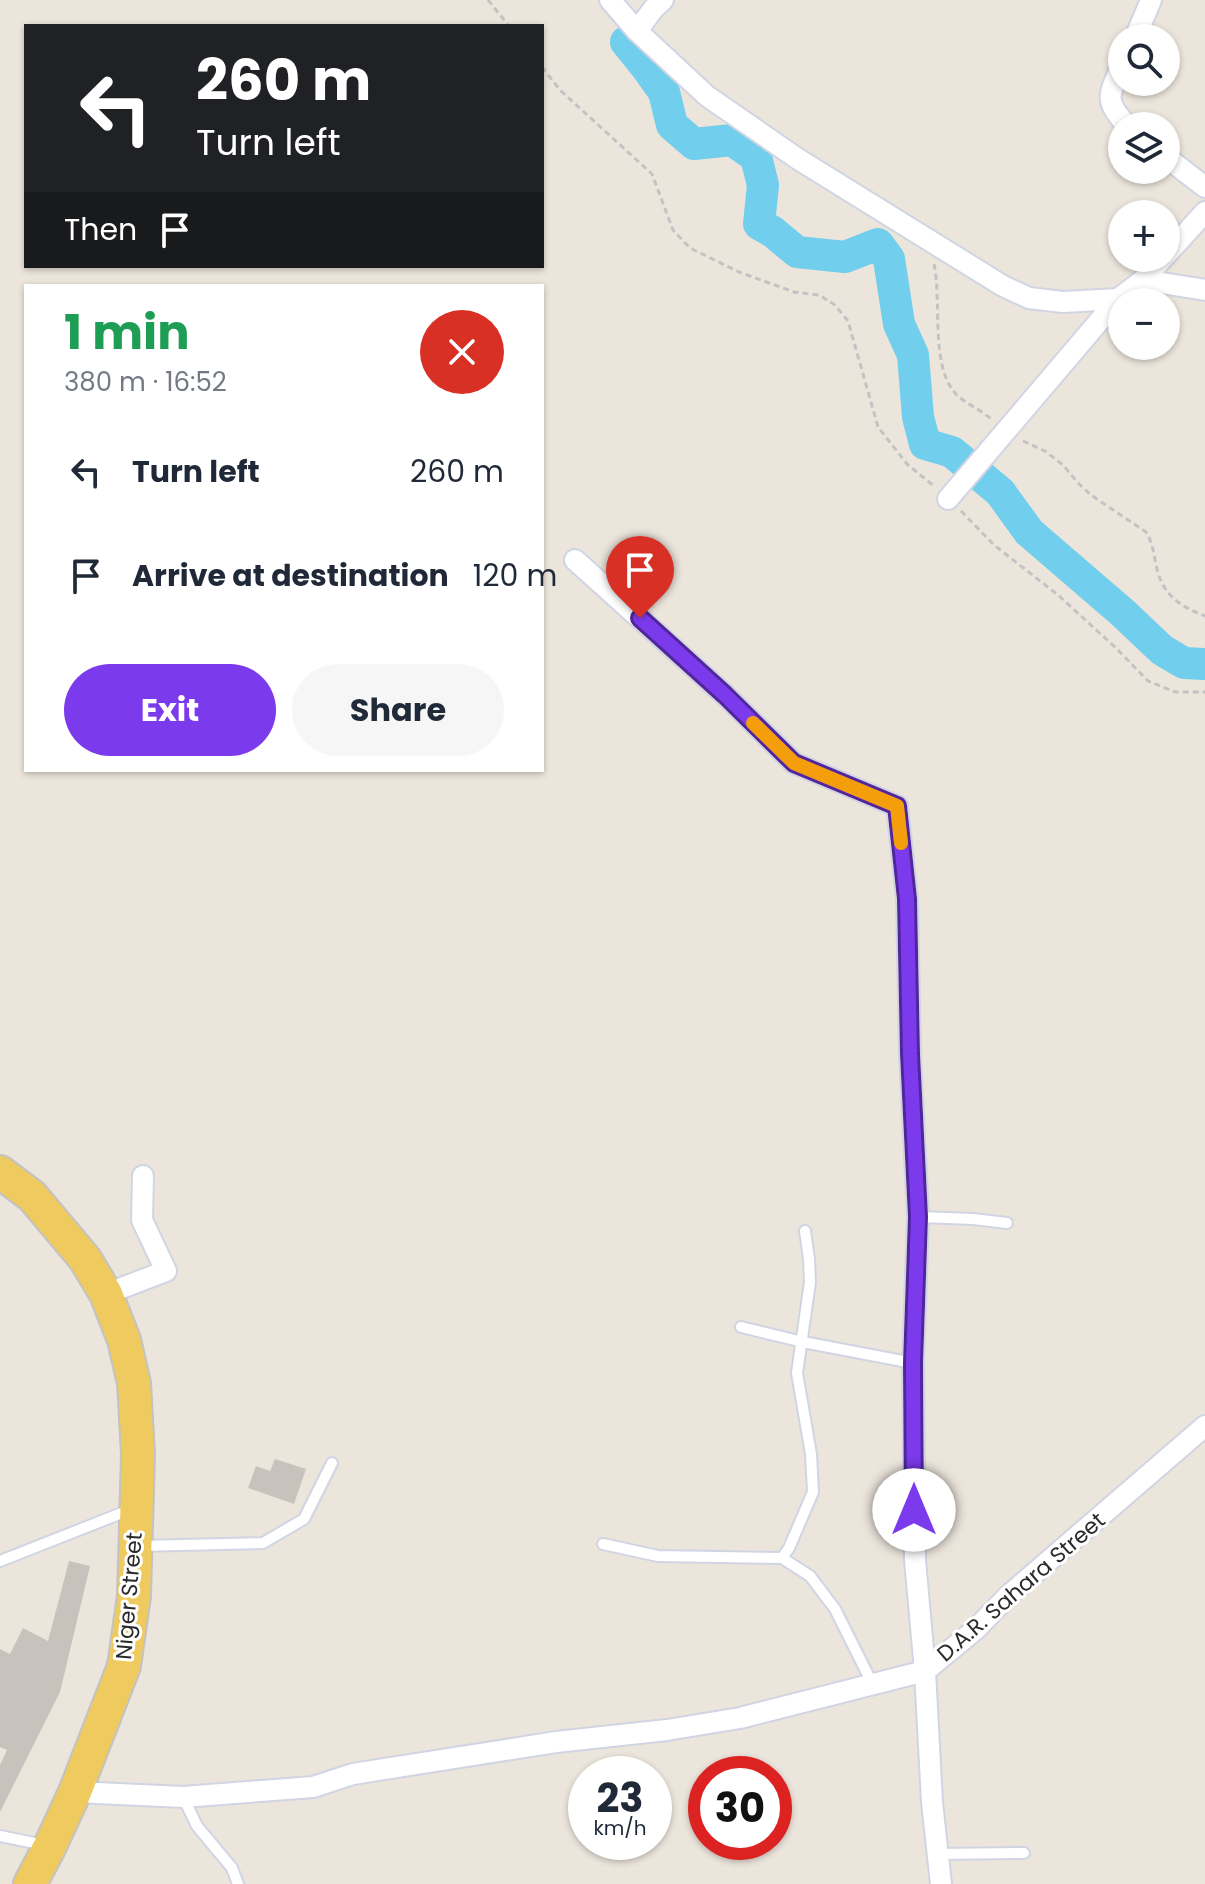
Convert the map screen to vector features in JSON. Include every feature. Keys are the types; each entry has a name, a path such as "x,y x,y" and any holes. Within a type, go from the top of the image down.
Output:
{"main road":[{"name":"Niger Street","path":"0,1172 32,1196 85,1259 106,1294 124,1340 134,1383 138,1454 134,1596 124,1666 75,1792 30,1884"}],"street":[{"path":"610,0 637,31 707,96 798,159 1003,286 1029,298 1063,302 1108,300"},
{"path":"637,31 663,0"},
{"path":"1141,24 1151,0"},
{"path":"1180,168 1205,187"},
{"path":"1180,240 1205,212"},
{"path":"1132,288 1150,272"},
{"path":"1143,280 1205,290"},
{"path":"948,499 1108,311"},
{"path":"75,1792 183,1797 313,1787 353,1774 740,1718 925,1671 915,1560 913,1363 918,1217 907,899 897,806 794,763 725,695 575,560"},
{"path":"106,1294 166,1271 142,1220 143,1176"},
{"name":"D.A.R. Sahara Street","path":"941,1884 925,1671 1205,1426"}],"lane":[{"path":"918,1217 1007,1223"},
{"path":"782,1558 813,1492 811,1454 797,1373 810,1282 805,1231"},
{"path":"741,1327 913,1363"},
{"path":"136,1546 263,1543 304,1519 332,1463"},
{"path":"0,1561 136,1508"},
{"path":"603,1544 658,1556 782,1558 810,1576 835,1609 872,1683"},
{"path":"183,1797 197,1826 232,1868 238,1884"},
{"path":"0,1836 50,1846"},
{"path":"938,1854 1024,1853"}],"path":[{"path":"488,0 507,24"},
{"path":"544,70 560,90 652,174 673,230 690,248 739,272 794,292 819,295 835,305 848,321 878,427 907,464 994,545 1058,595 1148,681 1175,692 1205,692"},
{"path":"928,238 937,280 939,355 955,394 983,411 1005,431 1045,451 1091,495 1146,532 1167,592 1186,608 1205,616"}],"building":[{"path":"275,1459 306,1469 294,1504 248,1488 256,1466 270,1471"},
{"path":"69,1561 90,1566 60,1692 0,1812 0,1765 7,1750 0,1747 0,1649 10,1654 23,1628 48,1641"}],"waterway":[{"path":"626,42 664,92 672,125 694,144 732,140 756,157 763,185 759,224 797,252 845,257 878,244 889,259 899,324 913,355 918,417 925,444 952,452 1000,492 1029,532 1162,650 1184,663 1205,664"}],"slow traffic":[{"path":"753,723 794,763 897,806 901,843"}],"route":[{"path":"640,618 794,763 897,806 907,899 918,1217 913,1363 914,1510"}]}
